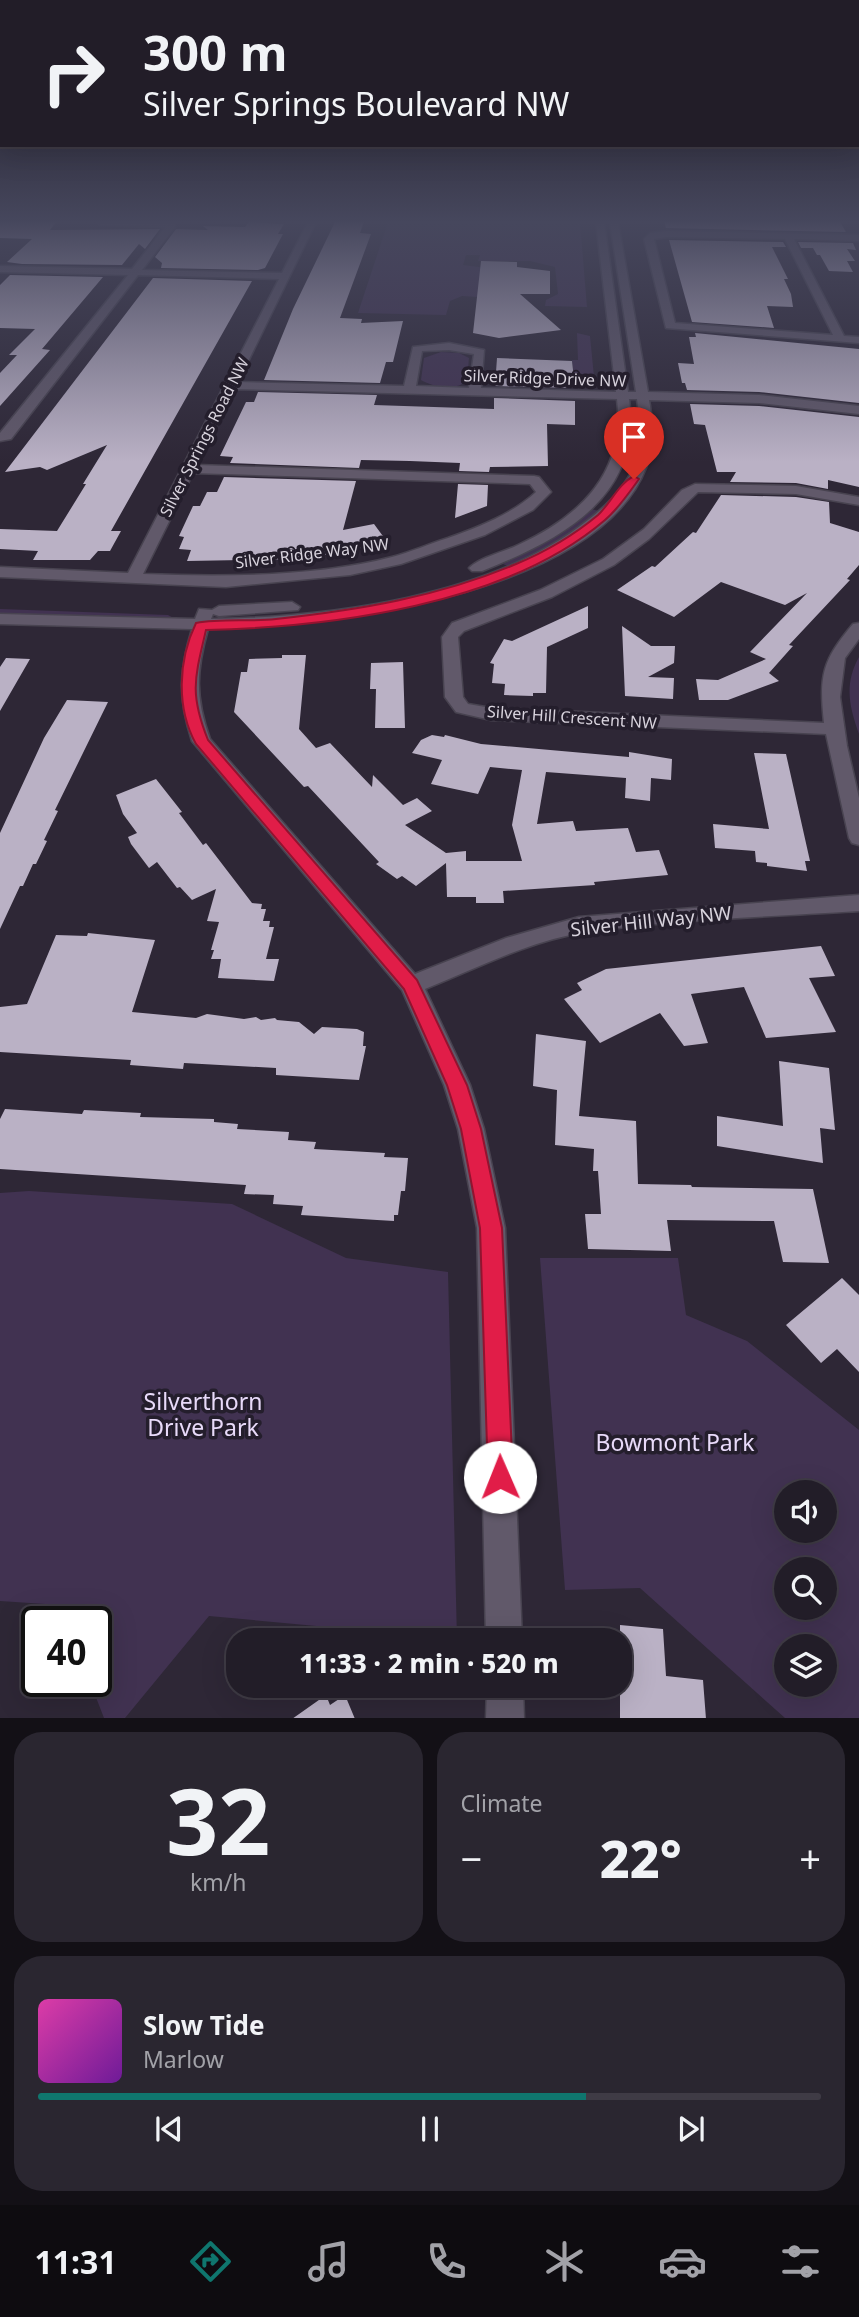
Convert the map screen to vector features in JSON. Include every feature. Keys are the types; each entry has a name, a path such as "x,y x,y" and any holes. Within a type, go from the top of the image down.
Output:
{"street":[{"path":"0,437 6,436 109,302"},
{"name":"Silver Springs Road NW","path":"135,577 272,302"},
{"path":"0,619 203,619 322,604 403,590 464,573 544,538 592,502 614,475 625,438 610,302"},
{"path":"0,605 259,625 332,617 407,603 500,575 551,552 603,516 634,479 643,459 646,440 642,397 627,302"},
{"path":"665,302 670,326 839,336 859,340"},
{"path":"822,302 839,336"},
{"path":"409,390 417,349 470,348 480,352 474,392"},
{"name":"Silver Ridge Drive NW","path":"230,385 758,399 859,410"},
{"name":"Silver Ridge Way NW","path":"0,572 248,581 350,570 396,561 480,532 528,507 544,492 534,480 188,469"},
{"name":"Silver Hill Crescent NW","path":"835,729 491,713 462,708 454,697 450,637 458,626 553,593 600,569 641,539 671,511 685,492 695,488 796,490 859,501"},
{"path":"203,619 187,684 189,710 201,741 411,985 457,1085 471,1129 491,1228 504,1628"},
{"path":"859,628 837,656 831,678 835,729 859,838"},
{"name":"Silver Hill Way NW","path":"411,985 514,944 579,925 859,903"},
{"path":"505,1698 505,1718"}],"green space":[{"path":"362,302 450,302 446,315 358,313"},
{"path":"546,302 587,302 587,307 545,306"},
{"path":"577,333 590,336 595,387 575,386 572,360 578,360"},
{"path":"441,352 459,353 469,358 467,376 461,384 443,387 421,380 424,358"},
{"path":"591,509 599,511 557,544 510,567 503,564 538,546"},
{"path":"0,609 168,615 179,621 0,615"},
{"path":"859,657 859,734 853,714 850,686"},
{"name":"Silverthorn Drive Park","path":"29,1191 232,1204 346,1258 448,1272 457,1628 338,1628 209,1616 125,1718 104,1718 96,1697 112,1697 112,1606 60,1606 0,1601 0,1193"},
{"name":"Bowmont Park","path":"540,1258 678,1258 686,1315 747,1341 859,1430 859,1718 785,1718 640,1588 565,1590"}],"building":[{"path":"0,302 82,302 42,349 50,350 0,406 0,373 17,355 9,355 35,329 0,328"},
{"path":"135,302 240,302 111,531 121,531 110,551 98,551 90,560 33,560 38,551 0,549 0,529 57,531 107,445 47,470 40,467 5,472"},
{"path":"296,302 346,302 340,318 362,319 361,323 403,321 393,362 386,362 380,383 264,380"},
{"path":"476,302 529,302 561,330 499,338 473,333"},
{"path":"686,302 792,302 793,307 767,306 774,328 692,322"},
{"path":"695,333 859,349 859,403 759,392 687,390 685,383 682,383 678,363 694,364 689,337 696,337"},
{"path":"497,358 572,361 575,388 495,386"},
{"path":"258,392 377,395 374,405 494,409 494,398 575,401 575,425 547,424 548,466 490,467 489,472 459,471 460,463 410,461 361,460 359,468 230,463 233,457 220,456 246,402 254,402"},
{"path":"690,404 759,406 859,417 859,487 828,480 828,489 796,483 730,482 736,472 717,472 705,425 694,424"},
{"path":"224,477 356,481 343,530 374,524 388,543 304,559 187,561 191,550 179,549 184,537 179,536 193,506 200,506 207,492 217,492"},
{"path":"458,484 488,485 487,506 455,518"},
{"path":"721,495 796,497 829,502 830,523 859,532 859,565 847,579 850,580 789,645 793,646 769,673 779,681 728,700 699,700 696,679 718,680 766,659 750,652 807,593 785,605 721,582 674,617 617,590 652,566 655,567 693,532 696,533"},
{"path":"588,606 588,628 547,647 546,693 533,693 533,696 504,695 505,684 492,683 494,664 490,663 504,639 512,641"},
{"path":"622,626 651,646 675,646 674,663 648,677 674,678 673,699 625,696"},
{"path":"282,655 306,655 299,729 316,748 330,743 372,787 373,775 403,805 417,798 432,811 405,825 446,853 466,851 466,861 522,861 512,825 522,770 490,767 478,794 431,784 442,760 412,753 421,740 432,735 445,735 481,744 629,757 629,752 672,759 671,780 651,778 650,801 625,798 626,778 546,772 537,824 573,821 576,831 628,828 636,852 659,850 668,875 594,882 595,885 503,891 504,903 476,903 476,897 447,897 446,863 416,886 402,876 397,879 376,864 379,862 234,712 241,672 247,672 249,659 282,658"},
{"path":"6,658 30,659 0,711 0,667"},
{"path":"403,662 405,728 375,728 376,689 370,689 371,663"},
{"path":"67,700 108,702 55,810 58,811 44,840 47,841 23,886 20,886 0,929 0,833 44,738"},
{"path":"754,753 786,754 810,861 805,861 807,871 756,862 755,851 715,848 713,824 769,829"},
{"path":"156,779 203,845 206,843 252,903 262,904 261,909 266,909 263,921 270,921 269,927 274,927 266,959 279,959 274,981 218,978 221,959 211,959 214,950 211,950 219,922 207,921 216,889 192,900 180,887 177,888 157,862 149,868 131,844 128,837 137,833 123,814 116,795"},
{"path":"88,933 155,940 132,1012 196,1018 207,1014 244,1019 256,1017 261,1020 275,1018 299,1022 314,1034 322,1027 357,1029 364,1032 363,1046 366,1046 359,1080 276,1075 276,1068 184,1063 183,1069 130,1065 131,1060 0,1052 0,1007 27,1004 56,935 87,936"},
{"path":"821,946 835,976 809,978 836,1032 766,1038 744,987 691,994 708,1043 684,1046 660,1013 600,1043 564,999 582,990 577,983 606,969"},
{"path":"536,1034 586,1041 579,1116 636,1121 638,1184 813,1189 829,1263 783,1262 774,1221 667,1220 671,1251 588,1249 585,1214 601,1214 598,1171 593,1171 594,1149 555,1145 557,1090 533,1086"},
{"path":"779,1061 829,1068 835,1130 820,1128 823,1163 717,1146 717,1116 783,1126"},
{"path":"5,1109 82,1114 84,1110 141,1113 140,1117 214,1119 214,1122 238,1124 237,1129 289,1132 288,1140 316,1142 314,1149 385,1153 384,1157 408,1158 405,1191 401,1191 398,1215 394,1215 394,1221 301,1215 303,1206 273,1204 274,1195 244,1194 246,1185 0,1169 0,1119"},
{"path":"842,1278 859,1295 859,1372 837,1349 821,1363 786,1325"},
{"path":"620,1625 663,1629 666,1676 703,1680 706,1718 620,1718 620,1698 632,1698 632,1628 620,1628"},
{"path":"322,1698 327,1698 330,1705 340,1698 346,1698 355,1718 293,1718"}],"route":[{"path":"500,1477 491,1228 471,1129 457,1085 411,985 201,741 189,710 187,684 190,662 201,626 259,625 332,617 454,591 521,567 564,545 617,503 634,479"}]}
